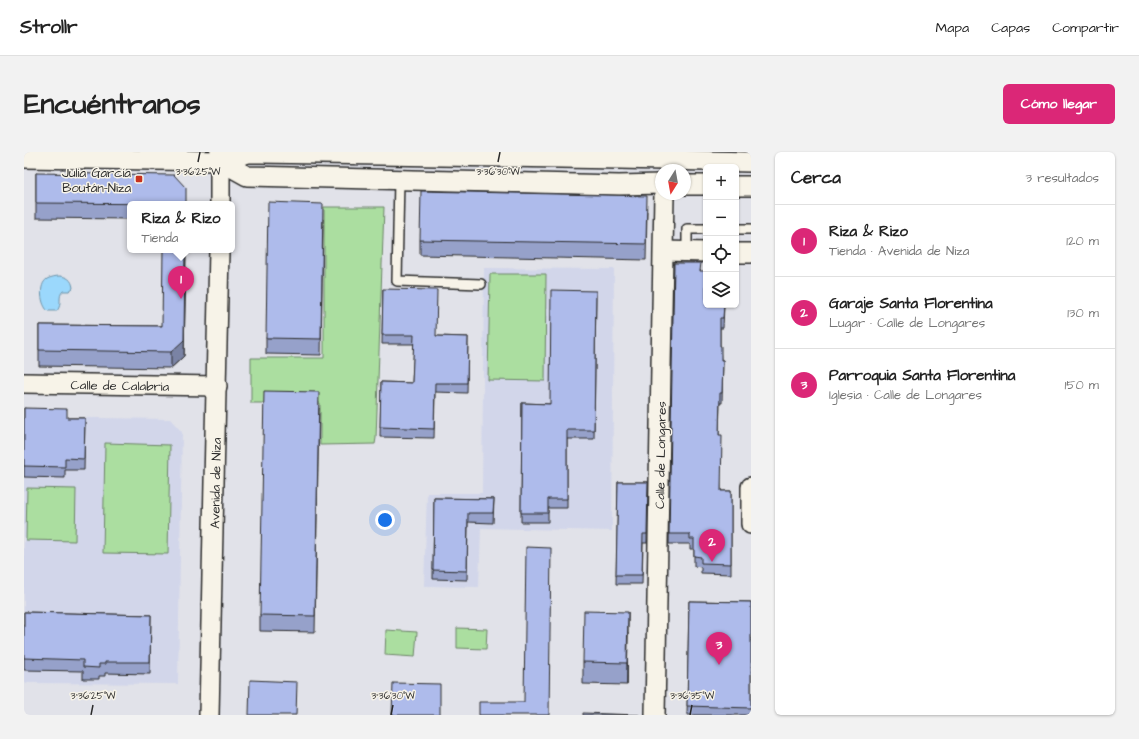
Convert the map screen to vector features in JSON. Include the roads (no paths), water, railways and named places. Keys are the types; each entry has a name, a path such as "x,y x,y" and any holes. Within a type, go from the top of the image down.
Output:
{"street":[{"path":"24,158 220,157 248,153 568,155 672,161 738,161"},
{"path":"399,179 400,155"},
{"path":"220,157 247,176 655,184"},
{"path":"220,157 220,201"},
{"path":"691,185 703,185"},
{"path":"739,186 751,186"},
{"name":"Calle de Longares","path":"655,715 664,200"},
{"path":"664,251 703,252"},
{"name":"Avenida de Niza","path":"209,715 219,253"},
{"path":"739,253 751,254"},
{"name":"Calle de Calabria","path":"24,383 217,386"},
{"path":"751,487 751,524"}],"lane":[{"path":"399,179 397,281 480,284"},
{"path":"687,252 687,228 703,229"},
{"path":"739,229 751,229"}],"water":[{"path":"60,276 69,279 72,282 73,288 69,291 63,291 61,293 60,305 57,311 48,311 42,300 42,286 47,279"}],"place":[{"name":"Julia García Boután-Niza","path":"139,179"},
{"name":"Riza & Rizo","path":"181,299"},
{"name":"Garaje Santa Florentina","path":"712,562"},
{"name":"Parroquia Santa Florentina","path":"719,665"}]}
